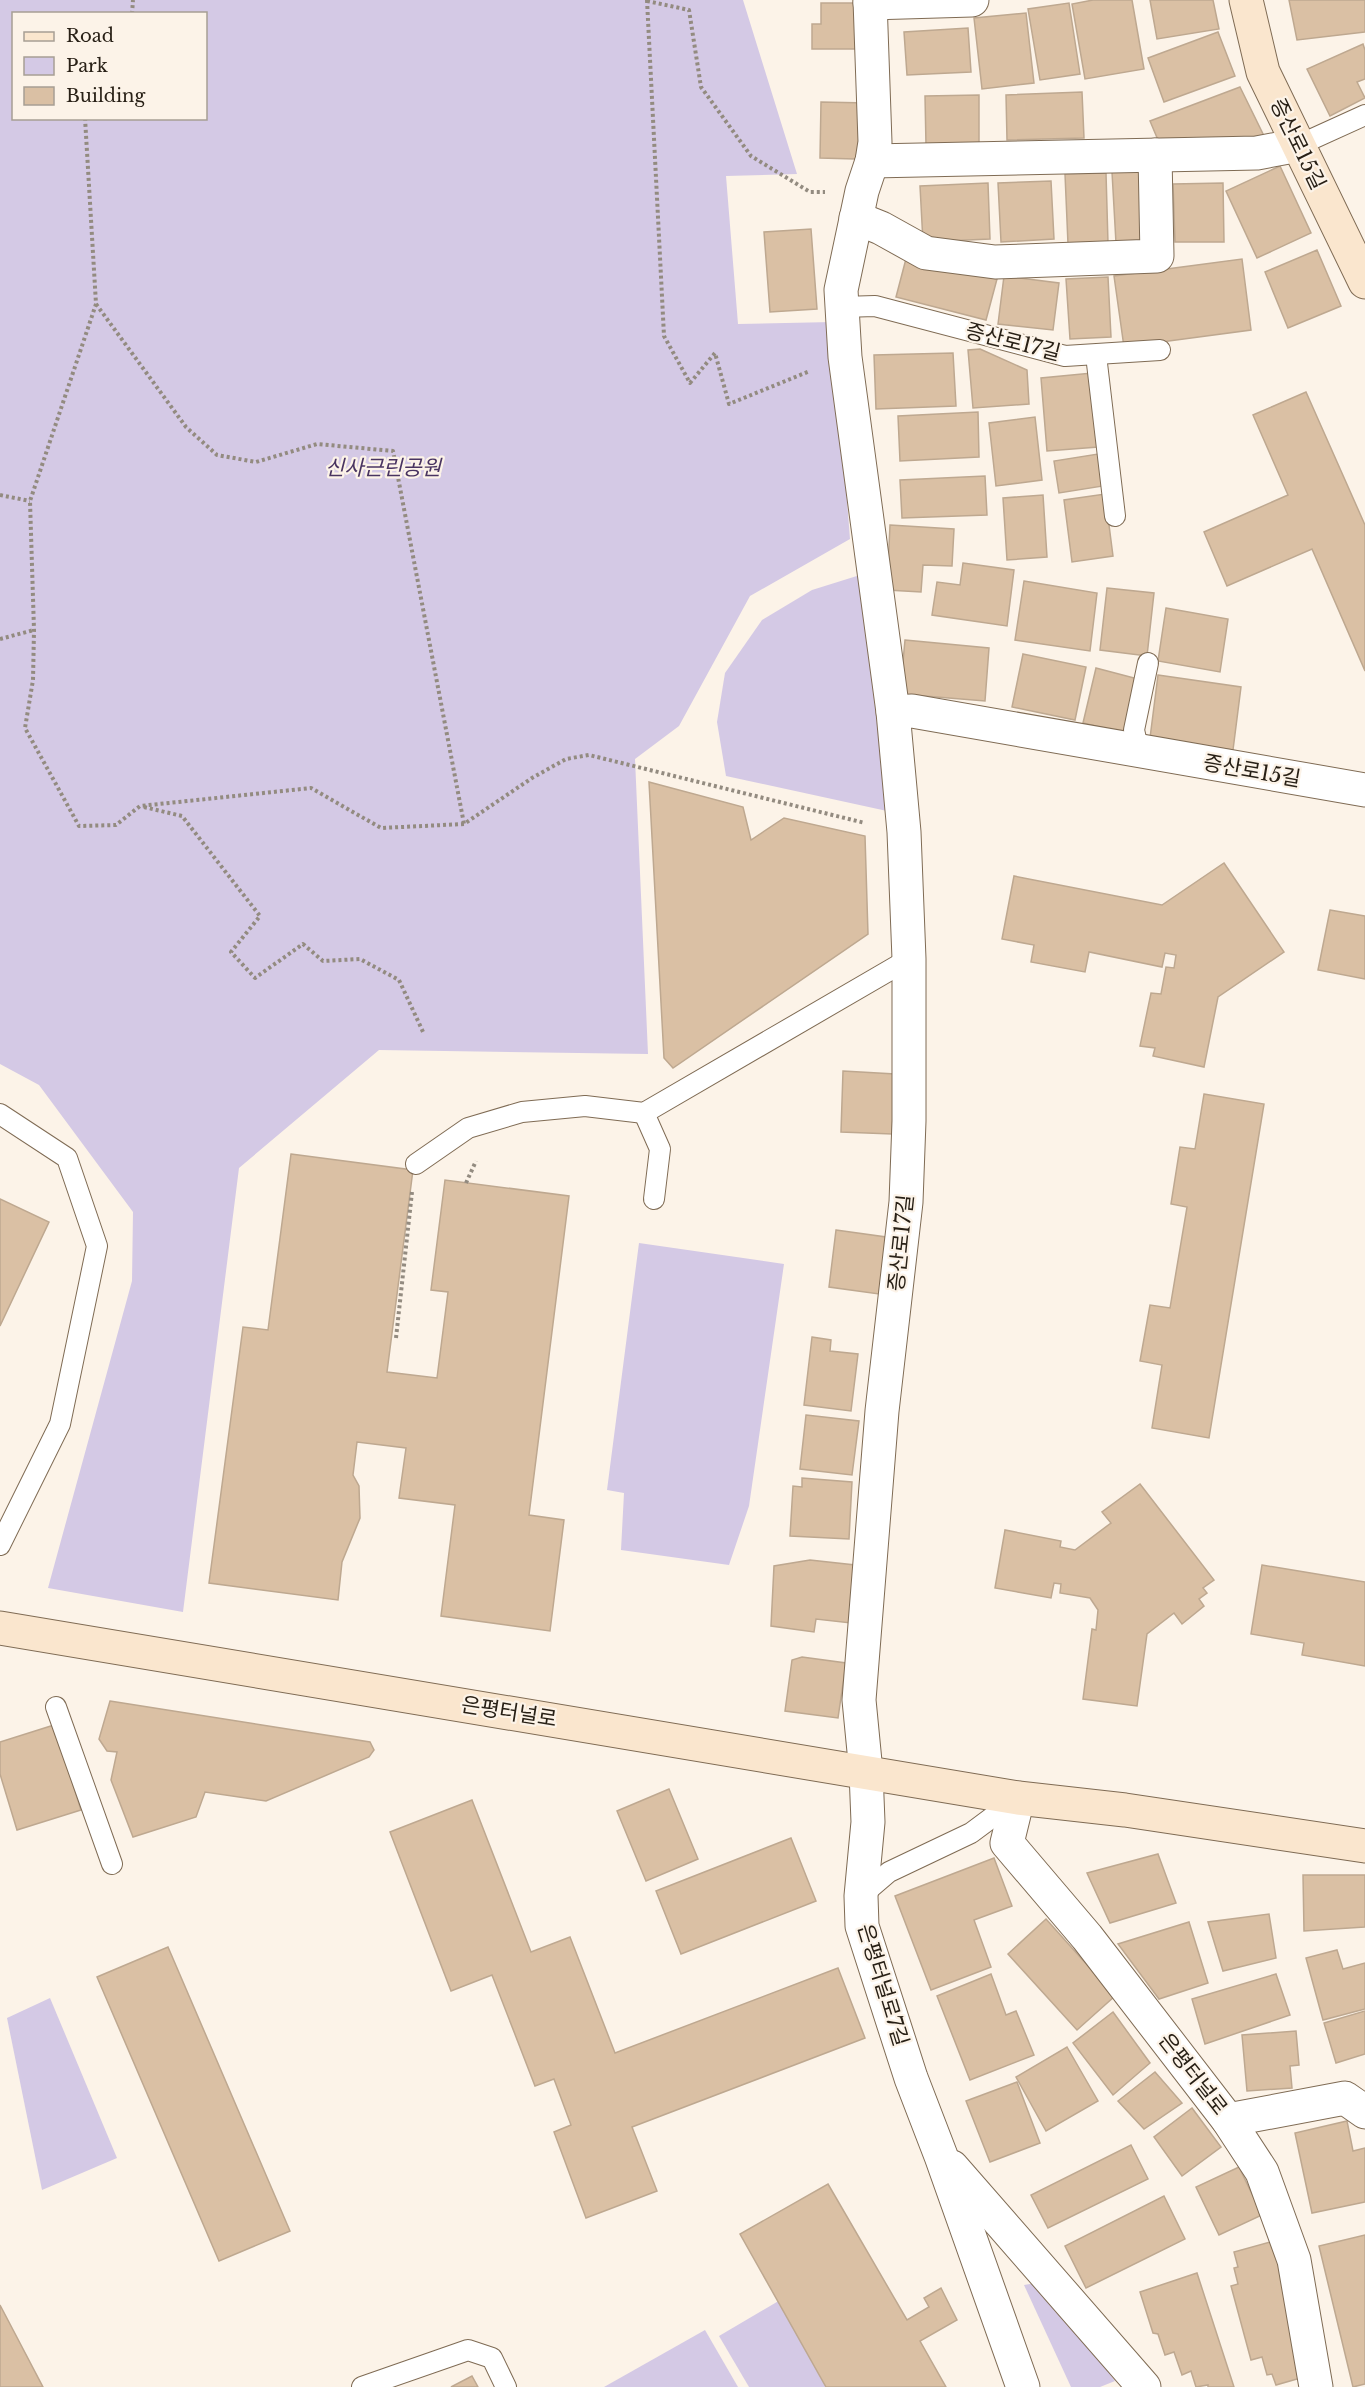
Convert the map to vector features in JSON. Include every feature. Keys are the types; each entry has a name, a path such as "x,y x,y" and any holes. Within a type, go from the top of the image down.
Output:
{"main road":[{"name":"증산로15길","path":"1246,0 1263,72 1365,282"},
{"name":"은평터널로","path":"0,1628 1018,1798 1125,1810 1365,1846"}],"street":[{"name":"증산로17길","path":"866,1772 859,1700 882,1410 906,1202 909,1121 909,959 904,832 893,712 845,357 841,290 875,142 870,2 972,0"},
{"path":"1155,155 1157,256 995,262 926,253 881,228 864,190 1155,155 1257,153 1299,145"},
{"path":"893,712 912,711 1139,752"},
{"name":"증산로15길","path":"1139,752 1365,790"},
{"name":"은평터널로7길","path":"866,1772 868,1822 861,1896 862,1926 911,2078 1023,2387"},
{"name":"은평터널로","path":"1018,1798 1007,1843 1087,1937 1228,2120 1262,2172 1294,2260 1316,2387"},
{"path":"1228,2120 1346,2098 1365,2112"},
{"name":"은평터널로7길","path":"941,2156 1144,2387"}],"lane":[{"path":"1299,145 1365,116"},
{"name":"증산로17길","path":"842,307 875,306 1065,356 1160,350"},
{"path":"1096,355 1115,516"},
{"path":"1139,752 1134,730 1148,663"},
{"path":"416,1164 468,1128 522,1112 585,1106 644,1113 909,959"},
{"path":"644,1113 660,1149 654,1199"},
{"path":"0,1114 67,1158 97,1246 60,1424 0,1545"},
{"path":"56,1707 112,1864"},
{"path":"861,1896 889,1872 971,1833 1018,1798"},
{"path":"362,2387 468,2350 492,2358 506,2387"}],"path":[{"path":"845,357 729,404 715,353 690,383 664,336 647,1 689,10 701,87 752,156 810,192 864,190"},
{"path":"85,120 96,304 30,501 34,630 33,680 25,728 79,826 116,825 140,806 311,788 381,828 464,824 532,778 566,759 590,755 904,832"},
{"path":"96,304 186,427 217,455 256,462 317,444 393,451 464,824"},
{"path":"0,495 30,501"},
{"path":"0,639 34,630"},
{"path":"140,806 182,816 260,916 231,952 255,978 303,944 323,961 360,959 399,980 424,1034"},
{"path":"396,1338 416,1164"}],"green space":[{"name":"신사근린공원","path":"0,0 743,0 797,174 726,176 738,324 833,322 850,539 750,596 679,726 635,759 648,1054 379,1050 239,1168 183,1612 48,1588 132,1281 133,1212 39,1085 0,1064"},
{"path":"860,575 887,811 726,776 717,722 725,673 762,620 812,590"},
{"path":"639,1243 784,1264 749,1506 729,1565 621,1550 624,1493 607,1490"},
{"path":"50,1998 117,2158 42,2190 7,2018"},
{"path":"843,2263 836,2387 749,2387 719,2336"},
{"path":"1042,2282 1115,2381 1100,2387 1071,2387 1024,2285"},
{"path":"705,2330 738,2387 604,2387"}],"building":[{"path":"1093,0 1132,0 1144,69 1085,79 1072,4"},
{"path":"1150,0 1213,0 1219,29 1157,39"},
{"path":"1289,0 1365,0 1365,32 1297,40"},
{"path":"821,3 862,3 862,49 812,49 812,24 821,24"},
{"path":"1069,3 1080,74 1040,80 1028,9"},
{"path":"1026,13 1034,83 982,89 974,18"},
{"path":"968,28 971,72 907,75 904,32"},
{"path":"1218,32 1235,76 1164,102 1148,58"},
{"path":"1363,44 1365,79 1357,82 1365,98 1330,116 1307,69"},
{"path":"1240,87 1266,140 1158,140 1150,121"},
{"path":"1082,92 1084,138 1007,140 1006,95"},
{"path":"979,95 979,145 926,145 925,96"},
{"path":"821,102 867,103 866,152 855,159 820,158"},
{"path":"1280,166 1311,233 1257,258 1226,191"},
{"path":"1146,171 1150,241 1116,243 1112,172"},
{"path":"1106,173 1108,243 1068,244 1065,174"},
{"path":"1051,181 1054,239 1001,242 998,183"},
{"path":"988,183 990,239 923,242 920,186"},
{"path":"1223,183 1224,242 1175,242 1173,184"},
{"path":"811,229 817,309 770,312 764,232"},
{"path":"1317,250 1341,306 1288,328 1265,272"},
{"path":"907,255 997,279 986,320 896,297"},
{"path":"1242,259 1251,330 1124,347 1114,276"},
{"path":"1004,276 1059,283 1053,330 998,324"},
{"path":"1108,277 1111,337 1070,339 1066,279"},
{"path":"980,349 1027,370 1029,404 973,408 968,350"},
{"path":"953,353 956,406 876,409 874,355"},
{"path":"1092,373 1098,447 1047,451 1041,378"},
{"path":"1306,392 1365,525 1365,671 1312,549 1227,586 1204,532 1288,495 1253,415"},
{"path":"978,412 979,457 900,461 898,416"},
{"path":"1035,417 1042,480 996,486 989,423"},
{"path":"1098,454 1103,486 1059,493 1054,461"},
{"path":"985,476 987,515 902,518 900,480"},
{"path":"1105,494 1113,556 1072,562 1064,500"},
{"path":"1043,495 1047,557 1007,560 1003,498"},
{"path":"890,525 954,529 952,566 923,565 921,592 887,590"},
{"path":"963,563 1014,570 1007,626 932,615 937,582 960,585"},
{"path":"1024,581 1097,593 1090,651 1015,640"},
{"path":"1107,588 1154,593 1147,656 1100,650"},
{"path":"1166,608 1228,619 1220,672 1158,661"},
{"path":"905,640 989,648 985,701 900,694"},
{"path":"1023,654 1086,667 1075,720 1012,707"},
{"path":"1096,668 1138,679 1125,733 1083,723"},
{"path":"1158,675 1241,687 1233,750 1150,738"},
{"path":"649,782 743,807 751,840 784,818 865,836 868,934 673,1068 664,1058"},
{"path":"1224,863 1284,952 1218,997 1204,1067 1153,1056 1155,1048 1140,1046 1151,993 1161,994 1166,967 1174,968 1176,955 1165,953 1162,967 1089,952 1085,972 1031,962 1034,945 1002,939 1014,876 1162,905"},
{"path":"1330,910 1365,916 1365,979 1318,970"},
{"path":"843,1071 895,1074 892,1134 841,1132"},
{"path":"1204,1094 1264,1104 1209,1438 1152,1428 1162,1365 1140,1361 1150,1305 1170,1308 1187,1207 1171,1204 1180,1147 1195,1149"},
{"path":"291,1154 413,1170 387,1372 437,1378 448,1292 431,1290 445,1180 569,1196 529,1515 564,1520 550,1631 441,1616 455,1505 399,1498 406,1448 357,1442 353,1475 359,1486 360,1518 342,1562 338,1600 209,1583 243,1327 268,1330"},
{"path":"0,1199 49,1222 0,1326"},
{"path":"836,1230 886,1237 879,1294 829,1287"},
{"path":"812,1337 831,1340 830,1351 858,1354 851,1411 804,1405"},
{"path":"806,1415 859,1421 852,1475 800,1469"},
{"path":"802,1478 852,1482 849,1539 790,1536 793,1486 802,1487"},
{"path":"1140,1484 1214,1580 1203,1588 1207,1593 1199,1599 1204,1606 1182,1624 1174,1613 1147,1634 1137,1706 1083,1699 1092,1629 1096,1630 1098,1610 1090,1598 1060,1593 1061,1584 1054,1583 1051,1598 995,1588 1005,1530 1061,1541 1060,1547 1075,1550 1111,1523 1102,1512"},
{"path":"810,1560 855,1565 851,1623 816,1619 814,1632 771,1626 774,1566"},
{"path":"1262,1565 1365,1582 1365,1666 1302,1655 1304,1643 1251,1634"},
{"path":"802,1657 846,1663 838,1718 785,1711 792,1660"},
{"path":"110,1701 370,1742 374,1750 369,1757 266,1801 205,1792 196,1817 133,1837 111,1780 117,1752 107,1751 99,1739"},
{"path":"54,1725 81,1810 17,1830 0,1774 0,1742"},
{"path":"669,1789 698,1859 646,1881 617,1811"},
{"path":"472,1800 531,1952 570,1937 615,2053 838,1968 865,2038 632,2127 657,2191 586,2218 554,2132 571,2125 554,2079 535,2086 492,1975 451,1991 390,1832"},
{"path":"791,1838 816,1901 681,1954 656,1891"},
{"path":"1158,1854 1176,1903 1110,1923 1087,1873"},
{"path":"994,1858 1012,1906 974,1920 991,1967 931,1990 895,1896"},
{"path":"1303,1875 1365,1875 1365,1927 1304,1931"},
{"path":"1269,1914 1276,1958 1223,1971 1208,1922"},
{"path":"1046,1919 1115,1996 1077,2030 1008,1954"},
{"path":"1189,1922 1208,1983 1159,1999 1118,1944"},
{"path":"168,1947 290,2231 219,2261 97,1977"},
{"path":"1337,1950 1343,1969 1365,1963 1365,2009 1323,2020 1306,1958"},
{"path":"991,1974 1006,2015 1016,2011 1034,2055 970,2080 937,1996"},
{"path":"1276,1974 1290,2015 1205,2044 1192,1999"},
{"path":"1365,2011 1365,2054 1336,2063 1324,2023"},
{"path":"1113,2012 1150,2063 1113,2095 1073,2043"},
{"path":"1296,2031 1299,2065 1290,2066 1292,2088 1247,2091 1242,2035"},
{"path":"1067,2047 1098,2101 1046,2131 1016,2077"},
{"path":"1155,2072 1182,2103 1144,2129 1118,2101"},
{"path":"1017,2082 1040,2143 990,2162 966,2101"},
{"path":"1192,2108 1221,2147 1182,2176 1154,2137"},
{"path":"1347,2121 1353,2151 1365,2148 1365,2202 1312,2213 1295,2133"},
{"path":"1131,2145 1148,2179 1048,2228 1031,2195"},
{"path":"1239,2167 1262,2215 1219,2235 1196,2187"},
{"path":"828,2184 907,2320 929,2307 924,2298 941,2288 957,2320 920,2341 946,2387 826,2387 740,2234"},
{"path":"1164,2196 1185,2239 1086,2288 1065,2246"},
{"path":"1365,2235 1365,2384 1353,2387 1319,2246"},
{"path":"1274,2241 1311,2375 1276,2385 1272,2374 1267,2375 1262,2357 1251,2360 1231,2286 1238,2284 1234,2268 1238,2267 1234,2252"},
{"path":"1197,2273 1234,2387 1208,2387 1208,2385 1196,2387 1191,2371 1182,2375 1174,2352 1165,2355 1158,2334 1153,2333 1140,2292"},
{"path":"0,2305 43,2387 0,2387"},
{"path":"472,2376 478,2387 451,2387"}]}
